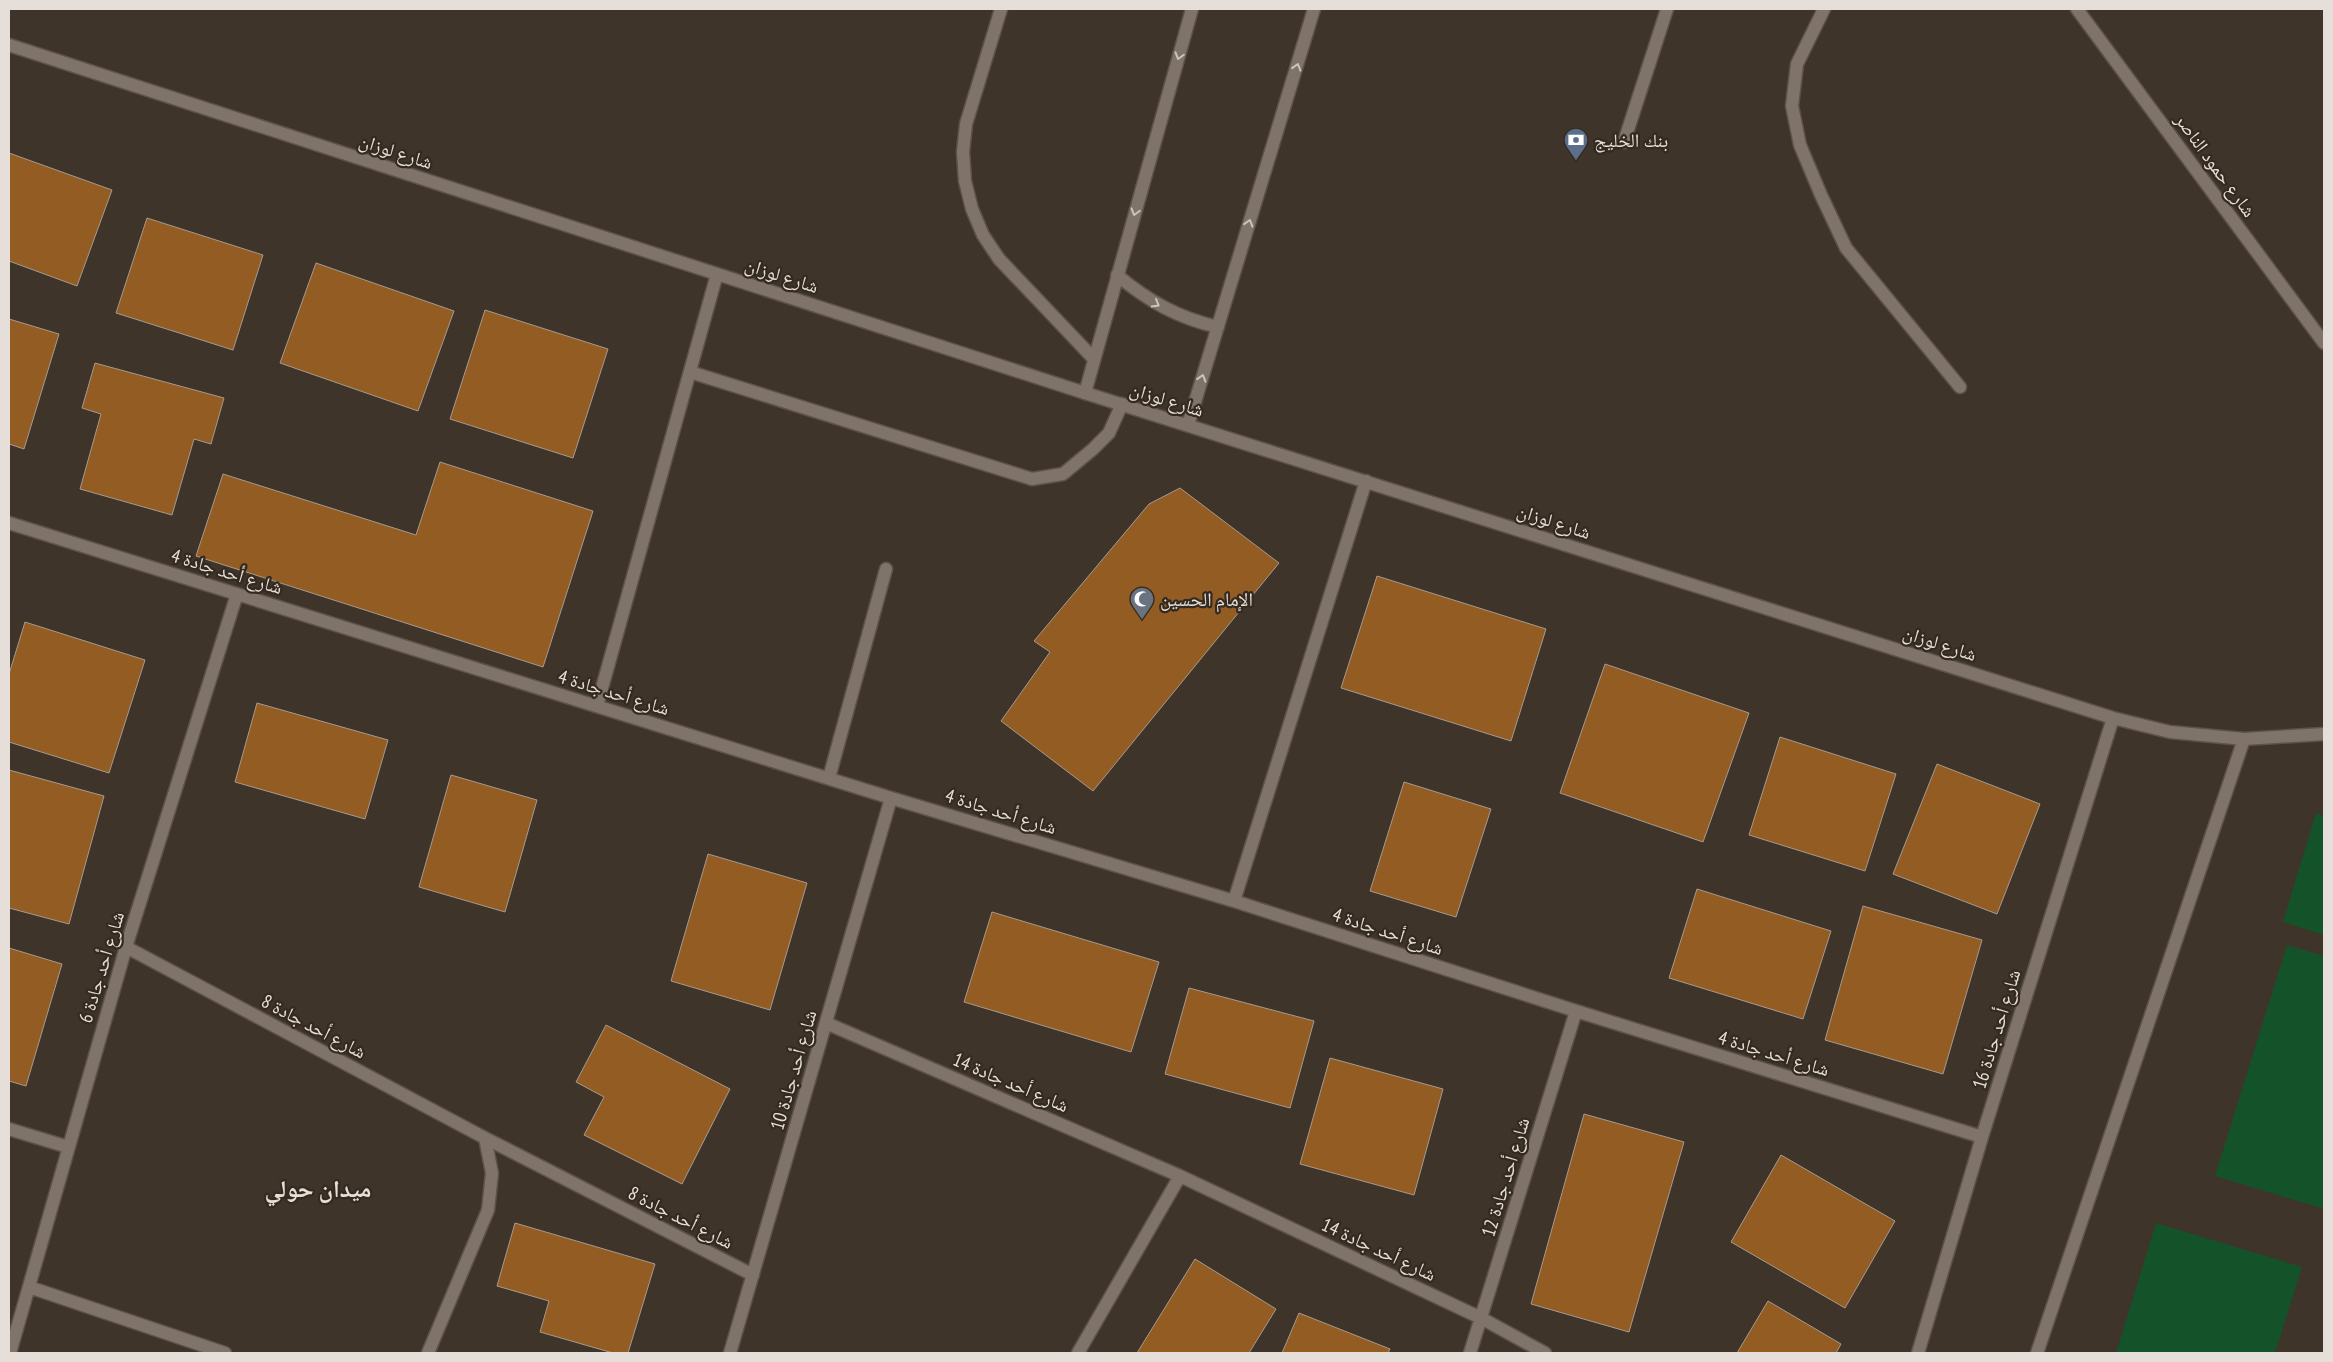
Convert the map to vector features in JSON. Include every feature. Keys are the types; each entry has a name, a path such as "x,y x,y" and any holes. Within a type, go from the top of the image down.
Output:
{"street":[{"path":"1001,9 966,124 963,152 965,181 972,209 983,235 999,259 1094,359"},
{"path":"1085,393 1192,9"},
{"path":"1188,425 1314,9"},
{"path":"1624,142 1667,9"},
{"path":"1824,9 1797,64 1792,106 1800,145 1846,248 1960,386"},
{"name":"شارع حمود الناصر","path":"2077,9 2324,343"},
{"name":"شارع لوزان","path":"9,45 1085,393 2113,718 2170,732 2244,739 2324,734"},
{"path":"597,706 717,274"},
{"path":"1117,275 1143,296 1170,312 1193,321 1218,327"},
{"path":"690,372 1032,479 1063,474 1109,433 1122,404"},
{"path":"1234,901 1366,481"},
{"name":"شارع أحد جادة 4","path":"9,523 891,798 1234,901 1576,1011 1982,1137"},
{"path":"828,778 886,568"},
{"name":"شارع أحد جادة 6","path":"10,1353 126,947 237,594"},
{"name":"شارع أحد جادة 16","path":"1918,1353 1982,1137 2113,718"},
{"path":"2037,1353 2244,739"},
{"name":"شارع أحد جادة 10","path":"730,1353 891,798"},
{"name":"شارع أحد جادة 8","path":"126,947 485,1138 753,1275"},
{"name":"شارع أحد جادة 12","path":"1470,1353 1576,1011"},
{"name":"شارع أحد جادة 14","path":"826,1023 1180,1176 1481,1318 1545,1353"},
{"path":"9,1129 68,1147"},
{"path":"428,1353 488,1210 492,1173 485,1138"},
{"path":"1078,1353 1180,1176"},
{"path":"29,1287 225,1353"}],"green space":[{"path":"2316,813 2324,816 2324,935 2283,922"},
{"path":"2287,945 2324,956 2324,1209 2215,1176"},
{"path":"2156,1223 2302,1267 2275,1353 2116,1353"}],"building":[{"path":"9,153 112,190 77,286 9,261"},
{"path":"147,218 263,255 233,350 116,313"},
{"path":"316,263 454,311 418,411 280,363"},
{"path":"485,310 608,349 573,458 450,419"},
{"path":"9,319 59,334 24,449 9,444"},
{"path":"95,363 224,398 211,444 194,439 172,515 80,489 101,414 82,408"},
{"path":"440,462 593,511 543,667 196,556 223,474 416,535"},
{"name":"الإمام الحسين","path":"1180,488 1279,563 1093,791 1001,721 1050,652 1034,641 1149,504"},
{"path":"1377,576 1546,629 1511,741 1341,688"},
{"path":"25,622 145,660 109,773 9,742 9,674"},
{"path":"1605,664 1749,713 1703,842 1560,793"},
{"path":"257,703 388,740 365,819 235,782"},
{"path":"1780,737 1896,774 1865,871 1749,835"},
{"path":"1937,764 2040,804 1997,914 1893,874"},
{"path":"9,770 104,796 69,924 9,908"},
{"path":"451,775 537,800 505,912 419,887"},
{"path":"1404,782 1491,809 1456,917 1370,891"},
{"path":"708,854 807,883 770,1010 671,981"},
{"path":"1697,889 1831,931 1803,1019 1669,978"},
{"path":"1863,906 1982,940 1943,1074 1825,1040"},
{"path":"992,912 1159,962 1131,1052 964,1002"},
{"path":"9,948 62,964 26,1086 9,1081"},
{"path":"1189,988 1314,1021 1290,1108 1165,1074"},
{"path":"606,1025 730,1089 682,1184 584,1135 604,1097 576,1082"},
{"path":"1330,1058 1443,1089 1414,1195 1300,1164"},
{"path":"1584,1114 1684,1142 1629,1332 1531,1304"},
{"path":"1781,1155 1895,1221 1845,1308 1731,1242"},
{"path":"515,1223 655,1264 628,1353 613,1353 540,1332 549,1301 497,1286"},
{"path":"1195,1259 1276,1309 1249,1353 1137,1353"},
{"path":"1768,1301 1841,1344 1836,1353 1737,1353"},
{"path":"1299,1313 1390,1349 1388,1353 1282,1353"}],"place":[{"name":"بنك الخليج","path":"1576,161"},
{"name":"الإمام الحسين","path":"1142,620"}],"district":[{"name":"ميدان حولي","path":"318,1188"}]}
